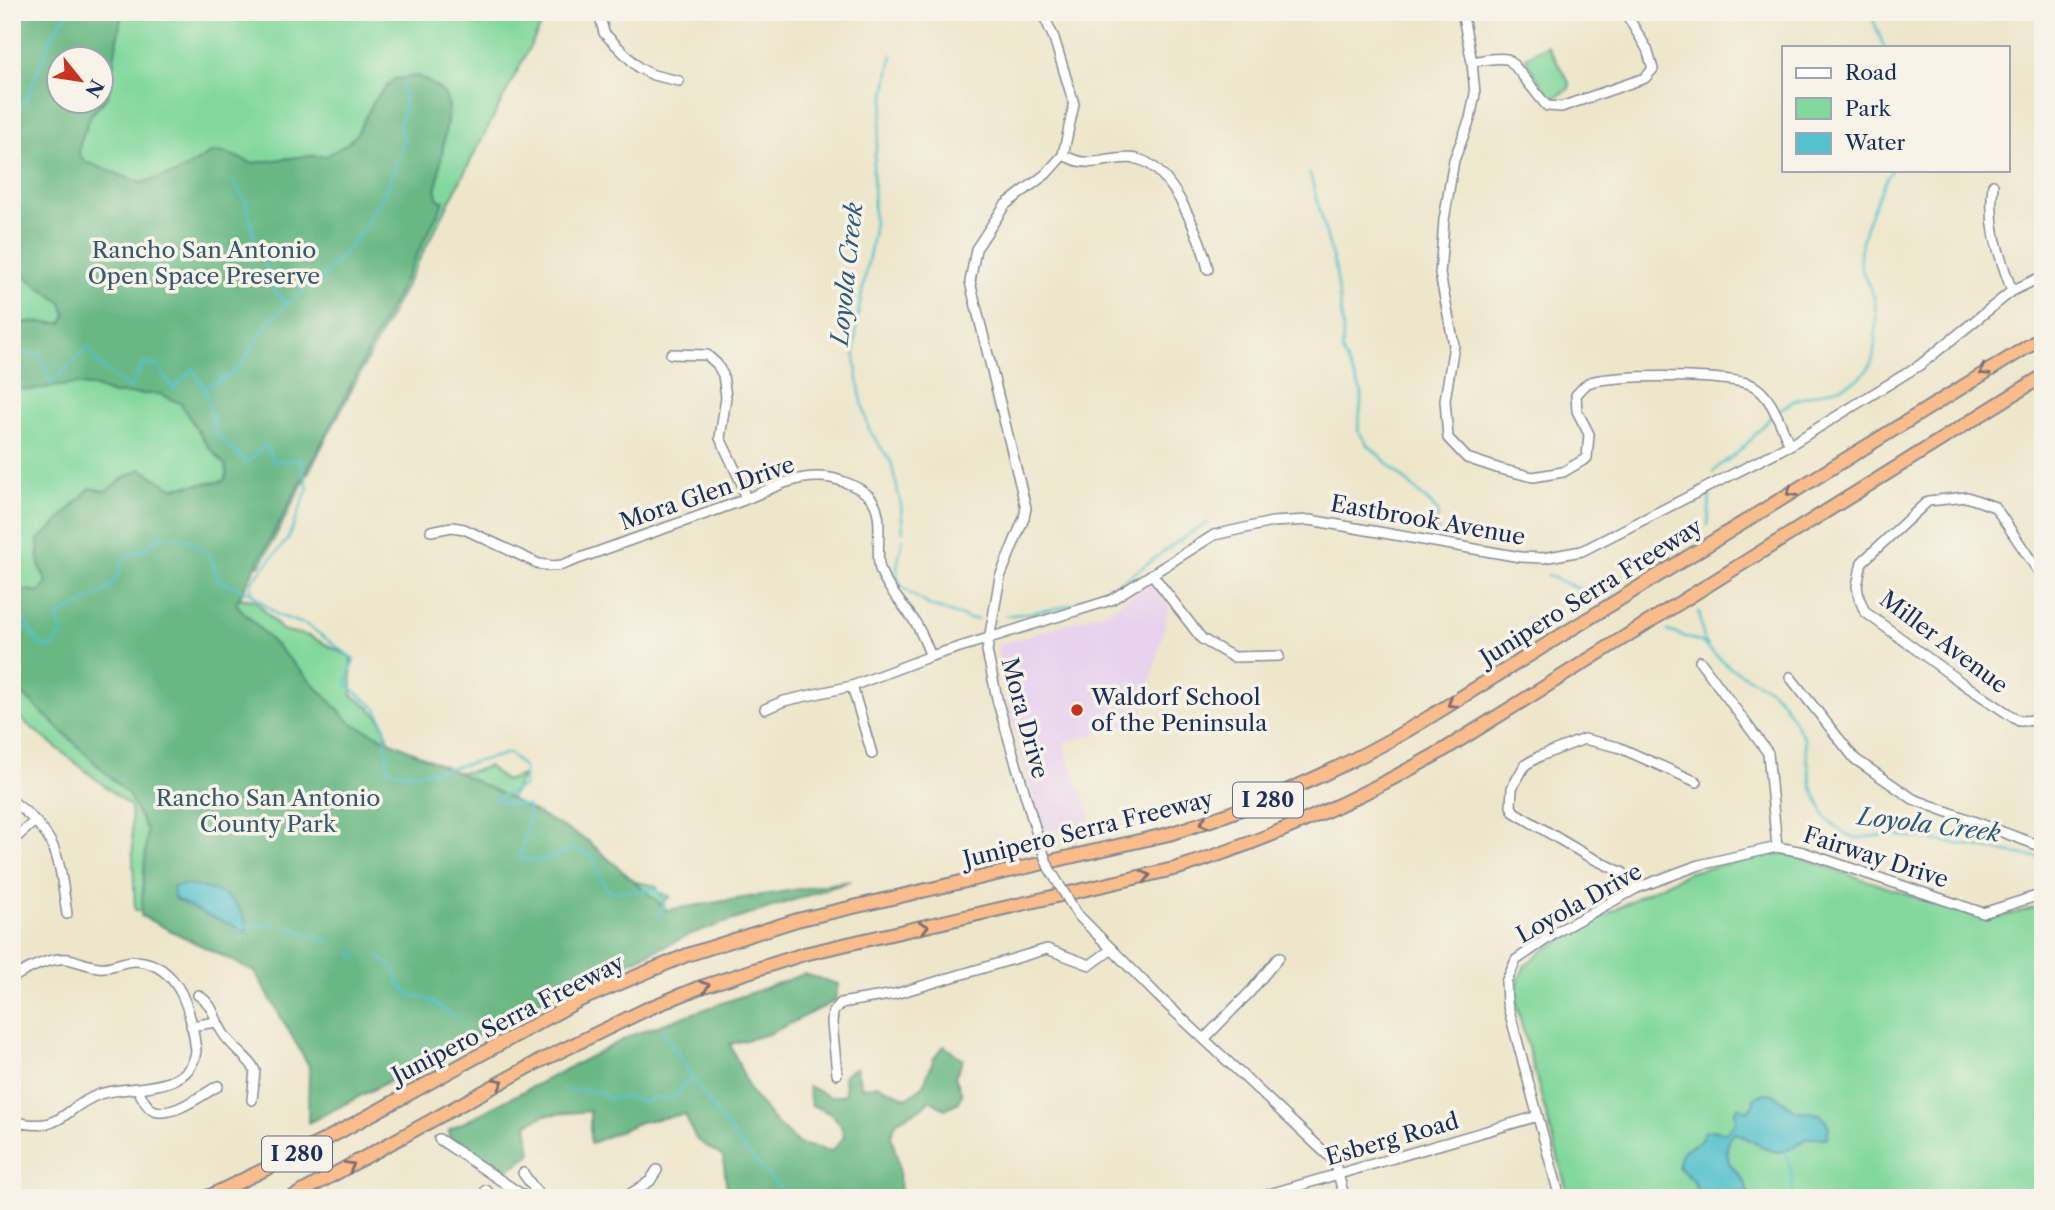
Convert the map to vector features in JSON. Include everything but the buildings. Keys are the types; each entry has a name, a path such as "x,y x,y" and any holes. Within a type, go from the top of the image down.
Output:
{"highway":[{"name":"Junipero Serra Freeway","path":"206,1198 321,1142 578,1001 668,963 797,920 1169,834 1224,817 1326,775 1423,721 2043,337"},
{"name":"I 280","path":"291,1198 536,1063 625,1018 698,988 804,954 1178,868 1245,846 1340,806 1442,751 2043,376"}],"street":[{"path":"599,12 604,33 639,68 653,75 679,81"},
{"path":"1042,12 1054,38 1074,104 1063,155 1080,162 1136,158 1152,164 1175,192 1203,246 1208,269"},
{"path":"1462,12 1475,94 1470,119 1454,160 1444,220 1440,274 1454,345 1445,400 1448,438 1467,458 1500,469 1533,477 1563,472 1587,458 1589,434 1577,411 1576,395 1588,384 1604,380 1704,377 1729,378 1752,385 1769,400 1790,444"},
{"path":"1472,62 1507,59 1513,62 1528,86 1547,106 1561,107 1645,78 1653,69 1647,48 1625,12"},
{"name":"Mora Drive","path":"1063,155 1046,174 1005,205 976,250 970,282 1026,508 1000,577 989,638 988,658 998,703 1049,868 1077,914 1204,1039 1334,1161 1345,1198"},
{"path":"1993,185 1993,237 2012,291"},
{"name":"Eastbrook Avenue","path":"765,709 785,701 852,686 931,656 1111,600 1214,535 1282,522 1310,520 1520,558 1543,558 1582,551 1790,444 1920,365 2012,291 2043,276"},
{"path":"671,354 706,355 719,367 726,397 720,438 742,484 745,499"},
{"name":"Mora Glen Drive","path":"431,531 452,527 464,529 539,564 562,565 745,499 787,481 822,476 851,485 869,496 878,518 878,557 883,577 916,623 931,656"},
{"name":"Miller Avenue","path":"2043,578 1995,507 1967,497 1928,500 1861,562 1857,586 1865,612 1962,683 2019,721 2043,720"},
{"path":"1152,574 1202,639 1233,657 1279,656"},
{"path":"1700,661 1768,753 1777,847"},
{"path":"1790,677 1855,759 1913,799 2043,847"},
{"path":"852,686 872,754"},
{"path":"1637,888 1623,873 1586,855 1514,812 1510,797 1517,776 1532,759 1584,739 1618,747 1698,782"},
{"path":"12,801 35,821 57,851 67,914"},
{"path":"12,841 35,821"},
{"name":"Loyola Drive","path":"1560,1198 1507,1003 1506,982 1516,960 1560,930 1637,888 1699,865 1777,847"},
{"name":"Fairway Drive","path":"1777,847 1803,852 1983,913 2043,894"},
{"path":"837,1074 832,1023 833,1012 841,1003 895,994 1047,949 1090,964 1112,949"},
{"path":"1204,1039 1251,992 1279,957"},
{"path":"12,978 56,959 68,959 102,968 124,961 147,963 162,970 181,991 196,1051 190,1068 168,1082 138,1090 117,1090 97,1095 61,1119 47,1124 34,1126 12,1121"},
{"path":"198,995 212,1006 216,1022 227,1039 252,1065 255,1071 253,1100"},
{"path":"191,1026 216,1022"},
{"path":"138,1090 147,1107 167,1112 218,1086"},
{"name":"Esberg Road","path":"1256,1198 1538,1116"},
{"path":"439,1139 527,1198"},
{"path":"624,1198 650,1181 657,1170"},
{"path":"523,1173 541,1198"}],"shaded area":[{"name":"Waldorf School of the Peninsula","path":"1150,583 1169,607 1141,722 1063,743 1092,819 1044,834 1011,719 997,646 1110,610"}],"green space":[{"path":"12,12 548,12 260,566 217,553 238,598 255,600 282,630 309,636 351,657 352,695 379,717 386,731 390,750 426,765 451,771 463,772 488,766 505,781 523,775 505,809 616,885 636,882 657,886 658,892 670,897 568,966 357,1020 147,911 135,910 131,807 12,712"},
{"path":"12,12 122,12 116,48 46,46 46,116 91,116 80,144 79,155 86,162 141,183 178,173 212,152 226,153 252,163 326,156 356,135 375,99 394,79 418,76 437,87 445,95 449,107 436,193 438,199 444,201 331,425 236,604 351,723 490,788 587,840 667,910 851,881 691,934 528,1009 308,1123 309,1066 255,972 141,916 147,831 128,794 12,684 12,588 39,592 47,583 39,565 38,540 90,488 106,491 141,469 172,488 224,481 227,473 225,465 207,445 180,403 160,394 113,394 96,387 74,384 30,390 12,388 12,322 62,323 66,315 62,303 12,267"},
{"path":"1547,45 1570,84 1569,89 1553,99 1549,97 1525,58"},
{"path":"1773,854 1789,854 1962,913 2003,915 2043,905 2043,1198 1569,1198 1518,1011 1516,991 1525,965 1544,950 1638,897 1690,872"},
{"path":"804,974 838,984 835,1001 769,1034 730,1044 750,1091 775,1122 799,1144 832,1151 844,1137 840,1124 833,1116 811,1105 808,1086 830,1097 845,1095 844,1075 856,1067 862,1088 878,1085 907,1098 923,1086 934,1058 944,1046 963,1059 955,1076 962,1094 959,1102 945,1109 929,1100 922,1108 897,1121 891,1135 899,1166 900,1198 728,1198 723,1157 696,1139 685,1114 640,1122 590,1144 590,1111 545,1115 527,1124 531,1154 506,1171 482,1161 450,1142 449,1130 632,1035"}],"water":[{"path":"182,885 205,888 224,895 238,907 248,929 243,932 174,898 173,887"},
{"path":"1765,1093 1774,1094 1794,1110 1820,1114 1829,1126 1827,1138 1806,1138 1786,1151 1778,1152 1735,1133 1728,1139 1729,1163 1745,1182 1749,1198 1700,1198 1693,1180 1678,1167 1682,1153 1700,1141 1704,1132 1712,1130 1725,1133 1736,1123 1735,1110 1739,1106 1747,1111 1753,1106 1755,1097"}],"waterway":[{"path":"12,115 26,100 53,35 68,12"},
{"path":"1870,12 1884,46"},
{"name":"Loyola Creek","path":"892,55 873,167 874,230 854,351 869,430 891,462 901,505 903,532"},
{"path":"205,387 229,376 243,363 265,326 286,304 321,278 353,243 386,191 405,139 399,127 405,107 402,82"},
{"path":"1713,473 1745,446 1777,412 1796,400 1857,379 1871,364 1876,309 1860,260 1863,238 1871,214 1890,172"},
{"path":"1310,174 1336,271 1343,329 1342,351 1362,393 1358,431 1367,444 1438,511 1437,537"},
{"path":"234,182 246,201 254,236 276,293 285,303"},
{"path":"12,352 40,354 51,384 88,347 97,363 129,389 144,363 159,366 173,389 193,369 204,388 217,434 247,463 265,444 274,462 300,459 308,488 288,539 252,581 251,593"},
{"path":"1708,525 1710,494"},
{"name":"Loyola Creek","path":"1006,616 1067,606 1102,593 1208,523"},
{"path":"12,624 23,620 39,644 52,647 63,634 57,617 106,591 116,580 124,558 163,536 190,540 211,556 218,580 251,593 277,615 307,625 354,659 346,684 377,709 385,727 388,769 413,773 430,771 509,753 524,768 524,786 495,799 528,806 529,821 520,857 540,860 573,849 593,856 600,879 611,892 657,889 665,905 658,915"},
{"name":"Loyola Creek","path":"903,539 897,574 899,581 910,593 933,607"},
{"name":"Loyola Creek","path":"1547,575 1593,595"},
{"name":"Loyola Creek","path":"934,607 977,619"},
{"path":"1699,612 1704,640 1708,646"},
{"name":"Loyola Creek","path":"1668,631 1701,642 1729,667 1771,690 1782,701 1804,737 1812,788 1827,819 1844,833 1856,838 1891,835 1927,839 2043,858"},
{"path":"247,926 273,924"},
{"path":"285,926 328,941"},
{"path":"350,951 358,958"},
{"path":"378,956 396,971 399,984 410,995 427,998 458,1019"},
{"path":"663,1031 737,1140 772,1180 792,1198"},
{"path":"565,1090 598,1091 609,1099 628,1097 644,1103 652,1099 671,1098 690,1076"},
{"path":"1785,1150 1794,1182 1792,1191 1795,1198"}],"place":[{"name":"Waldorf School of the Peninsula","path":"1077,710"}],"park label":[{"name":"Rancho San Antonio Open Space Preserve","path":"204,263"},
{"name":"Rancho San Antonio County Park","path":"268,811"}]}
